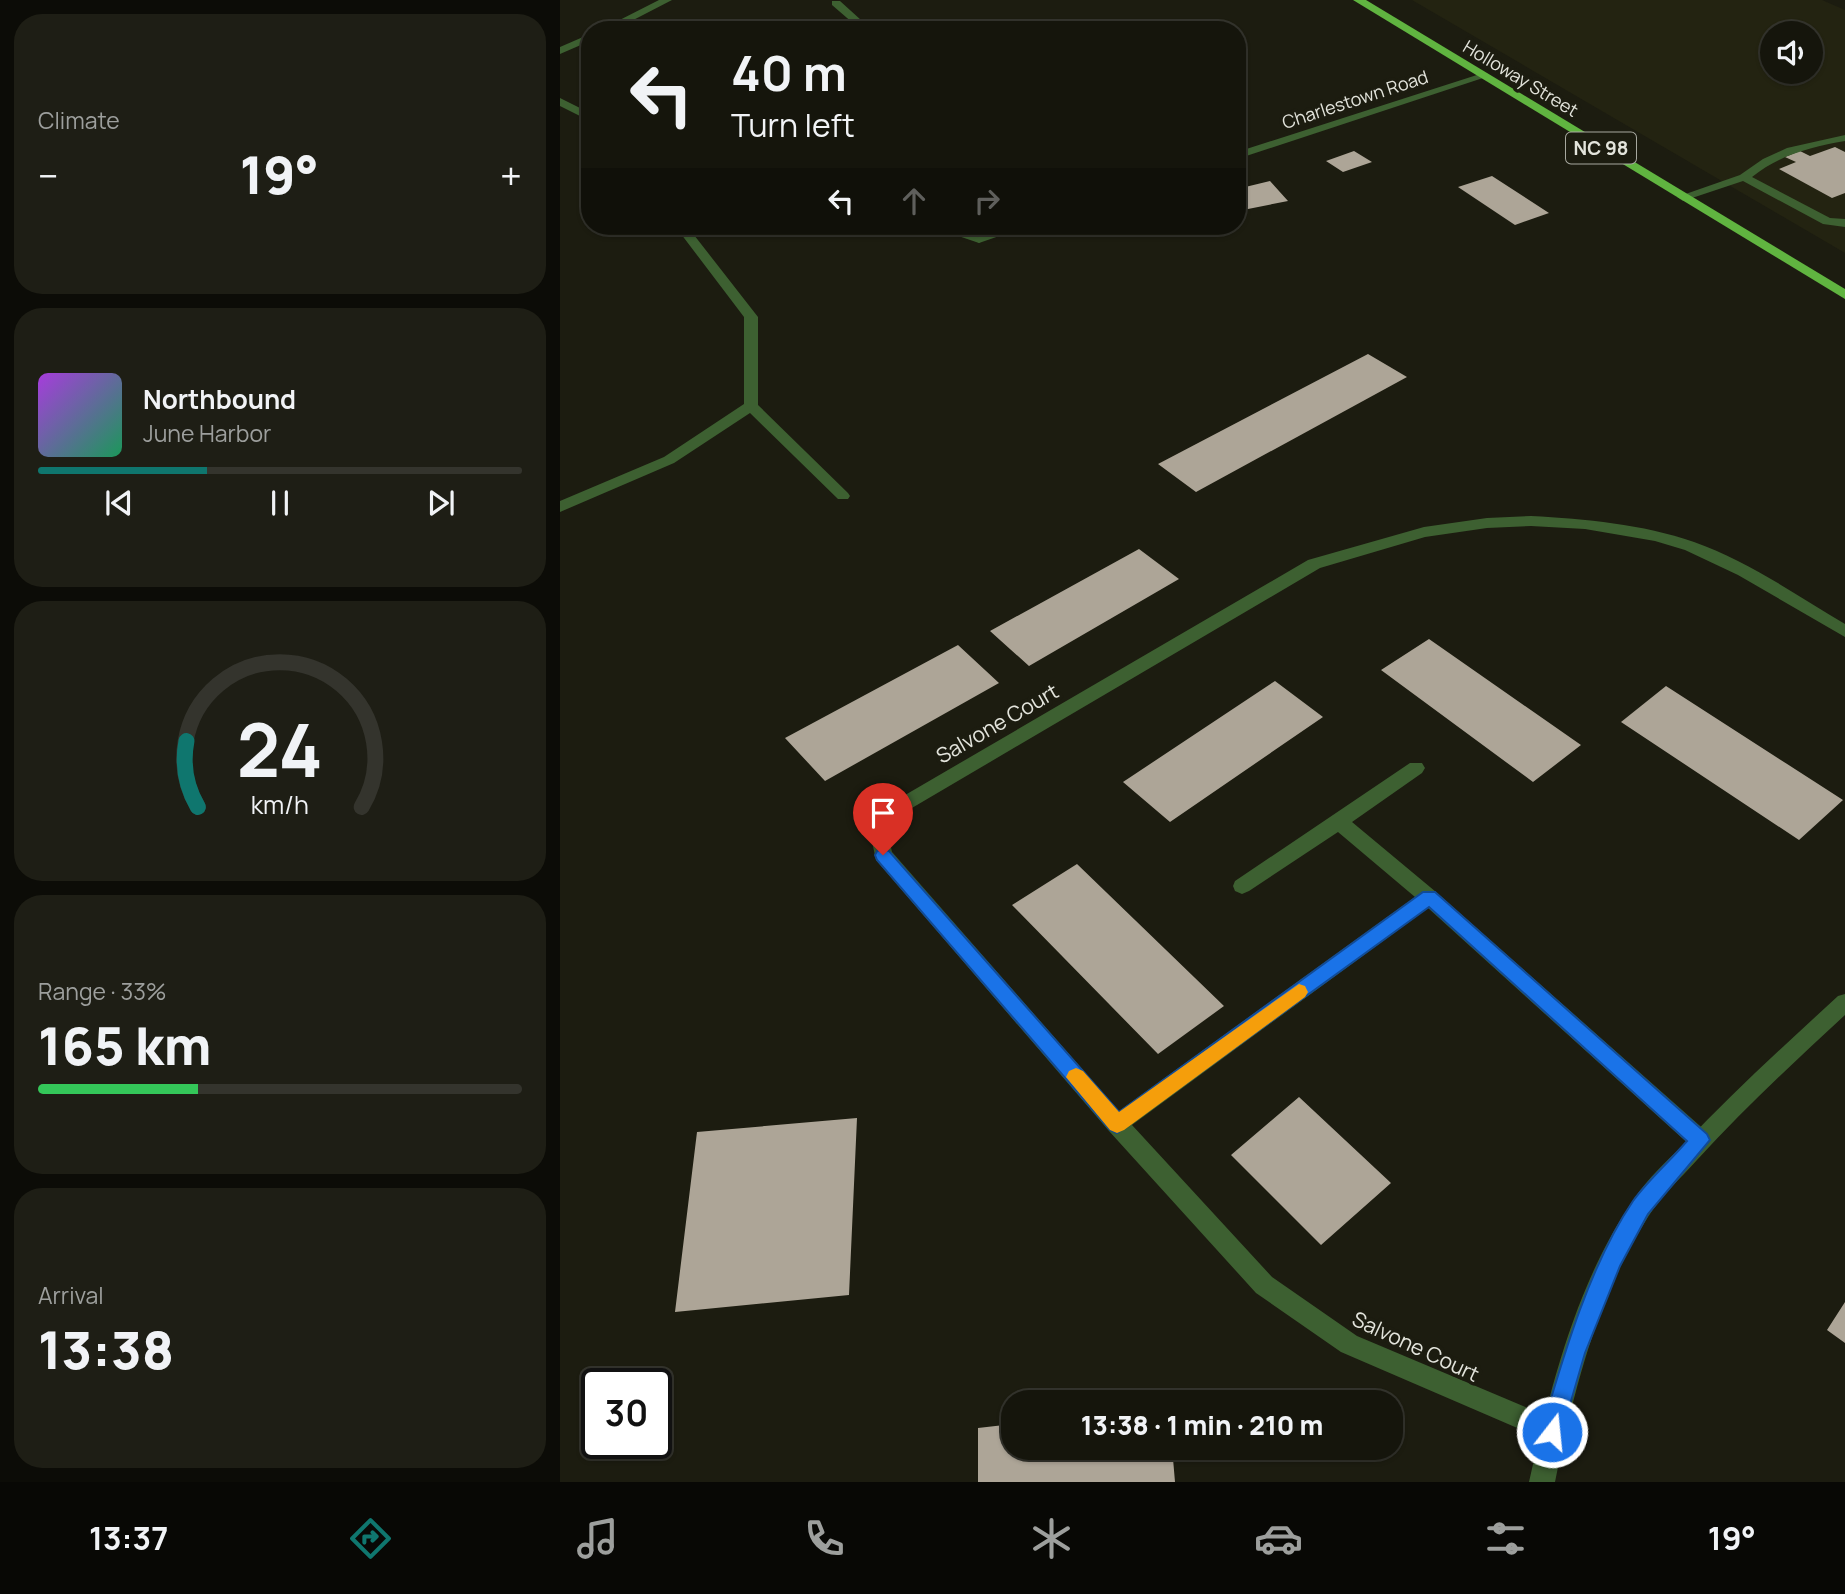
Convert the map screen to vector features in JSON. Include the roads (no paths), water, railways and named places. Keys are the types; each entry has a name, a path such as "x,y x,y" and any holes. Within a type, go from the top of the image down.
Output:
{"highway":[{"name":"Holloway Street","path":"1358,0 1845,295"}],"street":[{"path":"624,21 667,0"},
{"path":"836,3 857,21"},
{"path":"560,51 581,41"},
{"name":"Charlestown Road","path":"1246,153 1484,76"},
{"path":"560,101 581,113"},
{"path":"1683,197 1744,177 1762,161 1810,143 1845,138"},
{"path":"1744,177 1827,221 1845,223"},
{"path":"688,235 751,317 751,406 843,496"},
{"path":"965,235 979,239 992,235"},
{"path":"560,507 669,460 751,406"},
{"name":"Salvone Court","path":"1552,1432 1349,1344 1264,1285 1117,1124 883,855 877,828 894,810 1314,564 1424,532 1487,523 1531,521 1586,524 1656,536 1690,546 1744,570 1845,631"},
{"path":"1242,886 1416,768"},
{"path":"1339,822 1429,897 1700,1140"},
{"path":"1117,1124 1429,897"},
{"path":"1542,1482 1552,1432 1574,1353 1612,1261 1641,1207 1700,1140 1845,1002"}]}
